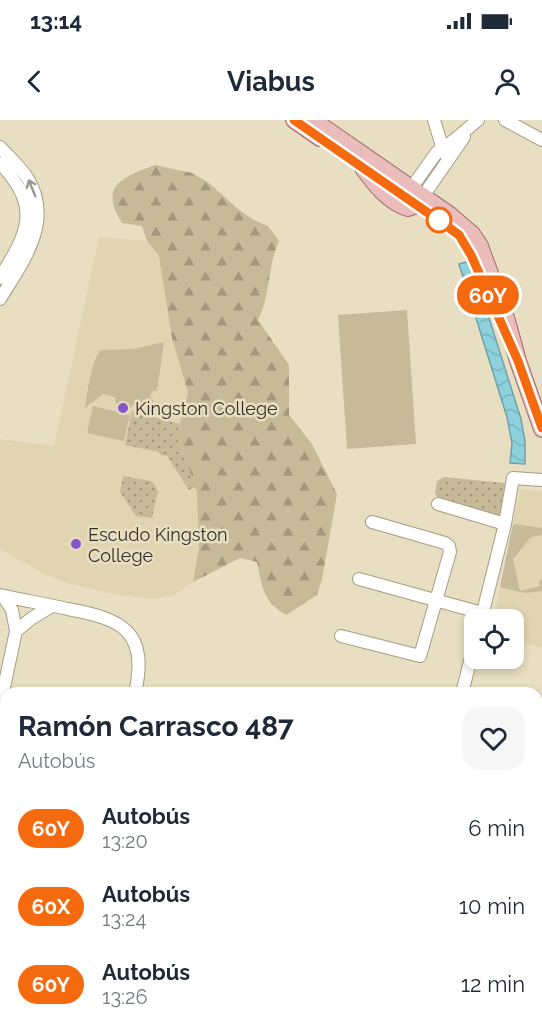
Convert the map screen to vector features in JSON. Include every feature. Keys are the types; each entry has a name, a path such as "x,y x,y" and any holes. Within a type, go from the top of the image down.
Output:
{"main road":[{"path":"294,120 363,168 394,202 408,208 414,197"},
{"path":"313,120 414,197 466,227 476,240 507,321 518,361 542,429"}],"street":[{"path":"435,120 448,151"},
{"path":"414,197 445,166 448,151 467,128 478,120"},
{"path":"505,120 542,140"},
{"path":"527,131 534,120"},
{"path":"0,147 29,181 38,213 37,229 32,245 0,299"},
{"path":"414,197 435,154 448,151"},
{"path":"0,163 20,187 27,212 22,240 0,278"},
{"path":"484,609 505,524 513,478 542,480"},
{"path":"438,504 505,524"},
{"path":"341,636 420,656 437,600 450,552 449,546 372,522"},
{"path":"359,579 464,610"},
{"path":"1,595 102,616 114,622 126,632 136,646 140,660 136,687"},
{"path":"1,595 12,610 16,631 4,687"},
{"path":"16,631 52,606"},
{"path":"464,687 468,669"}],"shaded area":[{"name":"Kingston College","path":"99,237 147,241 159,256 172,338 188,393 177,434 197,493 199,548 193,582 174,595 154,599 118,595 67,583 42,573 0,549 0,439 54,446"},
{"path":"520,489 542,491 542,648 524,643 524,609 496,609"}],"green space":[{"path":"155,165 192,173 209,183 238,209 268,226 279,241 272,261 265,301 258,320 289,365 289,415 312,444 337,494 317,595 286,615 268,599 262,586 257,562 240,558 193,582 199,548 197,493 177,434 188,393 172,338 159,256 147,241 142,226 122,223 113,200 113,191 124,179"},
{"path":"407,310 416,444 347,449 338,315"},
{"path":"164,342 157,391 153,391 150,396 154,402 151,414 136,409 132,405 131,408 116,404 115,397 103,394 85,409 92,369 101,350 133,349"},
{"path":"93,406 130,415 124,441 87,433"},
{"path":"132,411 180,424 177,434 195,487 189,490 167,456 160,455 159,452 125,445"},
{"path":"123,476 152,481 158,491 152,518 136,516 120,492"},
{"path":"444,477 505,483 499,517 439,500 435,493 437,481"},
{"path":"513,524 542,528 542,535 531,537 513,559 520,591 540,586 539,581 542,580 542,591 525,593 500,587"}],"water":[{"path":"471,261 521,419 525,441 525,464 510,463 512,443 507,417 459,264"}],"bus line":[{"name":"60Y","path":"294,120 459,235 471,255 518,361 542,428"}],"place":[{"name":"Kingston College","path":"123,408"},
{"name":"Escudo Kingston College","path":"76,544"}]}
